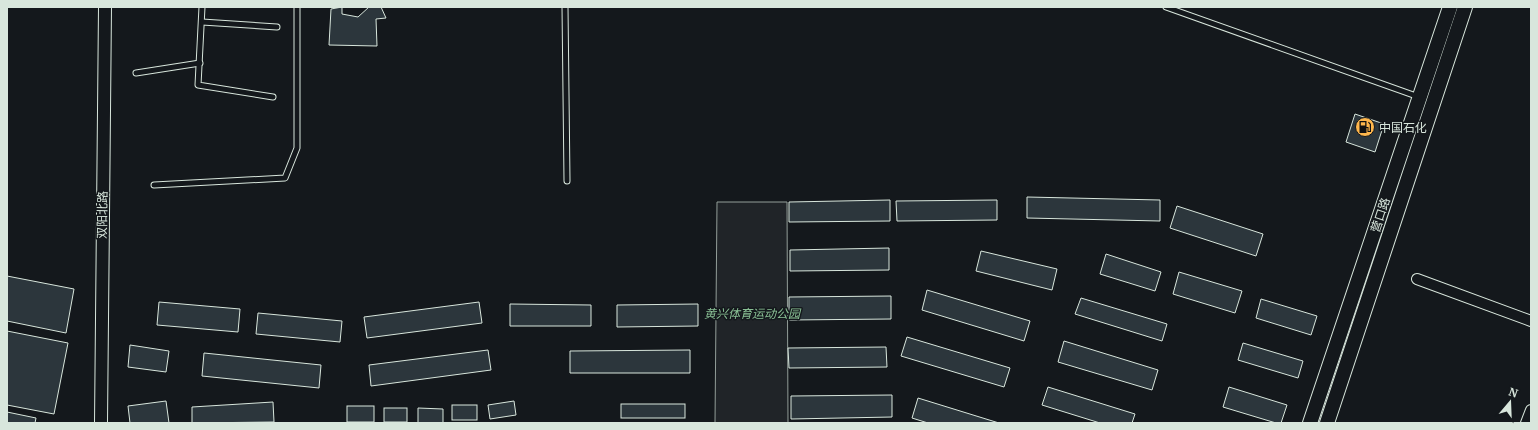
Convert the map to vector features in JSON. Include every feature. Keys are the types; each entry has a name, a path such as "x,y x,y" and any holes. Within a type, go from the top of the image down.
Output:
{"main road":[{"name":"营口路","path":"1310,423 1450,7"},
{"name":"营口路","path":"1327,423 1465,7"}],"street":[{"name":"双阳北路","path":"100,423 105,7"},
{"path":"1417,279 1531,321"},
{"path":"1526,423 1531,410"}],"lane":[{"path":"202,7 198,85 273,97"},
{"path":"154,185 285,178 297,148 297,7"},
{"path":"565,7 567,181"},
{"path":"1166,7 1419,97"},
{"path":"202,22 277,27"},
{"path":"136,73 200,63"}],"green space":[{"name":"黄兴体育运动公园","path":"717,202 787,202 788,423 715,423"}],"building":[{"path":"342,7 342,14 358,17 369,7 381,7 386,18 376,19 377,46 329,45 331,9"},
{"path":"1355,114 1384,124 1375,152 1346,142"},
{"path":"1027,197 1160,200 1160,221 1027,218"},
{"path":"890,200 890,221 789,222 789,202"},
{"path":"997,200 997,220 897,221 896,201"},
{"path":"1177,206 1263,234 1256,256 1170,228"},
{"path":"889,248 889,270 790,271 790,250"},
{"path":"981,251 1057,269 1052,290 976,271"},
{"path":"1106,254 1161,272 1155,291 1100,274"},
{"path":"1179,272 1242,291 1235,313 1173,294"},
{"path":"7,276 74,289 66,333 7,321"},
{"path":"927,290 1030,321 1024,341 922,310"},
{"path":"891,296 891,319 789,320 789,297"},
{"path":"1081,298 1167,324 1162,341 1075,314"},
{"path":"1261,299 1317,316 1311,335 1256,318"},
{"path":"159,302 240,309 238,332 157,325"},
{"path":"479,302 482,323 367,338 364,317"},
{"path":"510,304 591,305 591,326 510,326"},
{"path":"698,304 698,326 617,327 617,305"},
{"path":"258,313 342,321 340,342 256,334"},
{"path":"7,331 68,343 54,414 7,405"},
{"path":"907,337 1010,368 1004,387 901,356"},
{"path":"1064,341 1158,370 1152,390 1058,362"},
{"path":"1243,343 1303,361 1298,378 1238,360"},
{"path":"130,345 169,351 166,372 128,367"},
{"path":"886,347 887,367 789,368 788,348"},
{"path":"488,350 491,370 371,386 369,365"},
{"path":"690,350 690,373 570,373 570,351"},
{"path":"204,353 321,365 319,388 202,376"},
{"path":"1048,387 1135,414 1132,423 1100,423 1042,405"},
{"path":"1229,387 1287,405 1281,423 1276,423 1223,407"},
{"path":"892,395 892,417 791,419 791,396"},
{"path":"918,398 999,423 928,423 912,418"},
{"path":"166,401 169,423 130,423 128,406"},
{"path":"514,401 516,415 490,419 488,405"},
{"path":"273,402 274,422 192,423 192,407"},
{"path":"621,404 685,404 685,418 621,418"},
{"path":"452,405 477,405 477,420 452,420"},
{"path":"347,406 374,406 374,422 347,422"},
{"path":"384,408 407,408 407,422 384,422"},
{"path":"418,408 443,409 443,423 418,423"},
{"path":"7,412 36,418 35,423 7,423"}],"place":[{"name":"中国石化","path":"1365,127"}]}
